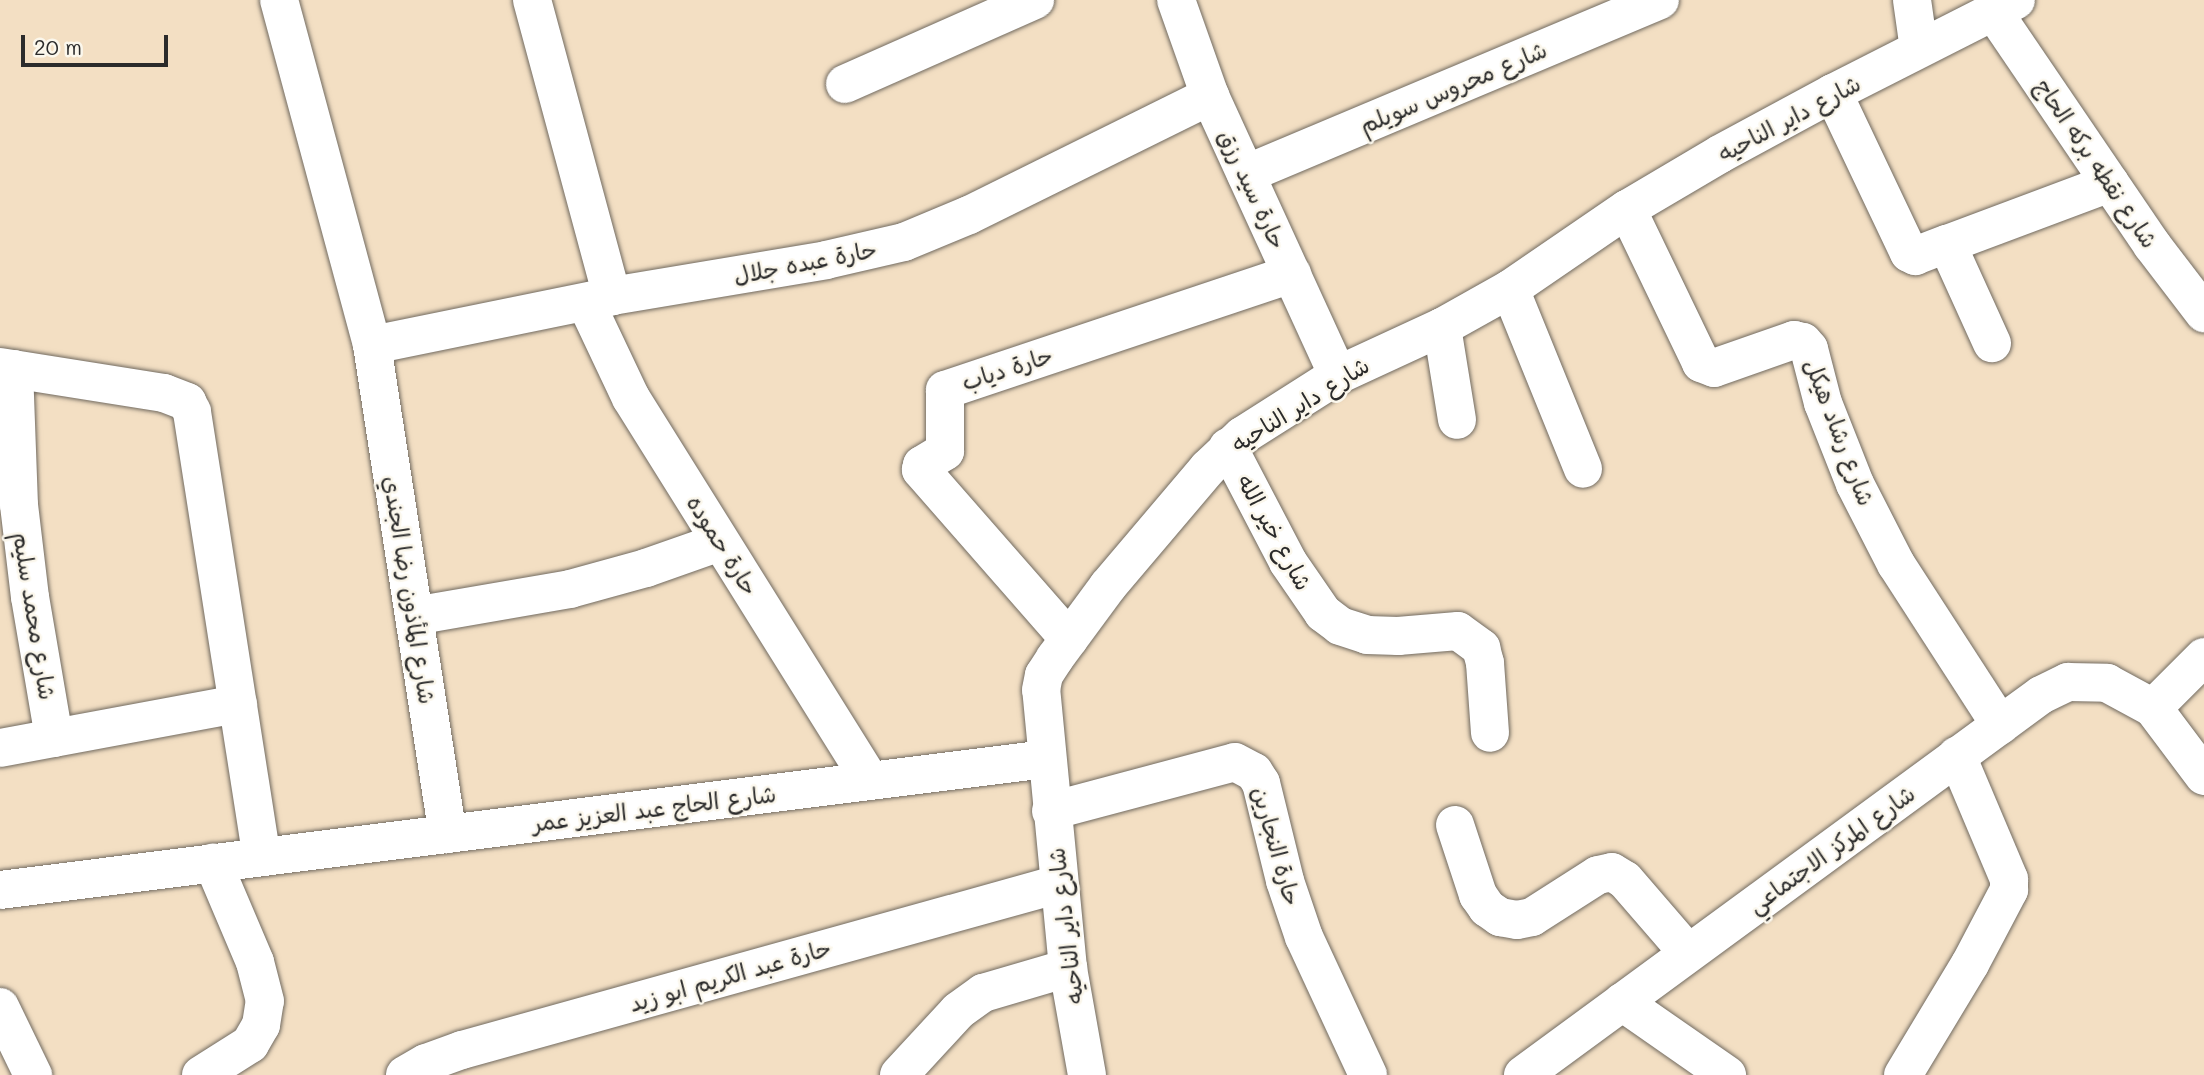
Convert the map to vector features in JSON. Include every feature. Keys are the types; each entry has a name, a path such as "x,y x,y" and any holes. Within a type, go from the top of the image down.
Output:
{"street":[{"name":"شارع المأذون رضا الجندي","path":"279,0 372,345 449,834"},
{"name":"حارة حموده","path":"532,0 599,300 631,398 870,781"},
{"path":"845,84 1034,0"},
{"name":"شارع محروس سويلم","path":"1246,174 1660,0"},
{"path":"1912,0 1919,49"},
{"name":"حارة سيد رزق","path":"1188,4 1210,96 1338,375"},
{"name":"شارع داير الناحيه","path":"1087,1075 1068,968 1041,690 1044,675 1108,586 1228,447 1338,375 1442,327 1510,289 1627,209 1833,93 2005,6"},
{"name":"شارع نقطه بركه الحاج","path":"2005,6 2110,183 2151,245 2204,313"},
{"path":"1833,93 1909,253 1915,256 2110,183"},
{"name":"حارة عبده جلال","path":"372,345 599,300 826,260 904,242 969,215 1210,96"},
{"name":"شارع رشاد هيكل","path":"1627,209 1700,363 1714,368 1794,341 1803,342 1808,349 1824,402 1855,484 1896,564 2000,724"},
{"path":"1947,244 1992,343"},
{"name":"حارة دياب","path":"1069,639 921,470 922,465 945,451 945,390 1292,274"},
{"path":"1510,289 1583,469"},
{"path":"1442,327 1457,420"},
{"path":"7,368 164,393 187,402 192,412 262,857"},
{"name":"شارع محمد سليم","path":"7,368 30,597 54,738"},
{"name":"شارع خير الله","path":"1228,447 1288,562 1323,613 1340,626 1367,635 1398,636 1458,631 1481,648 1485,663 1490,733"},
{"path":"414,616 570,589 646,568 720,541"},
{"path":"2204,657 2153,708 2204,776"},
{"name":"شارع المركز الاجتماعي","path":"1523,1075 2041,695 2068,682 2107,683 2153,708"},
{"path":"0,748 238,704"},
{"path":"1903,1075 1970,964 2010,890 2009,879 1957,756"},
{"name":"شارع الحاج عبد العزيز عمر","path":"0,890 1046,759"},
{"name":"حارة النجارين","path":"1051,811 1235,762 1254,772 1261,783 1285,881 1304,937 1368,1075"},
{"path":"1455,825 1478,895 1487,908 1500,917 1517,920 1532,917 1598,875 1612,873 1625,880 1688,953"},
{"path":"201,1075 250,1044 261,1025 265,1001 255,962 213,863"},
{"name":"حارة عبد الكريم ابو زيد","path":"405,1075 426,1063 462,1050 1059,884"},
{"path":"899,1075 958,1011 983,993 1068,968"},
{"path":"1622,1002 1727,1075"},
{"path":"0,1007 33,1075"}]}
